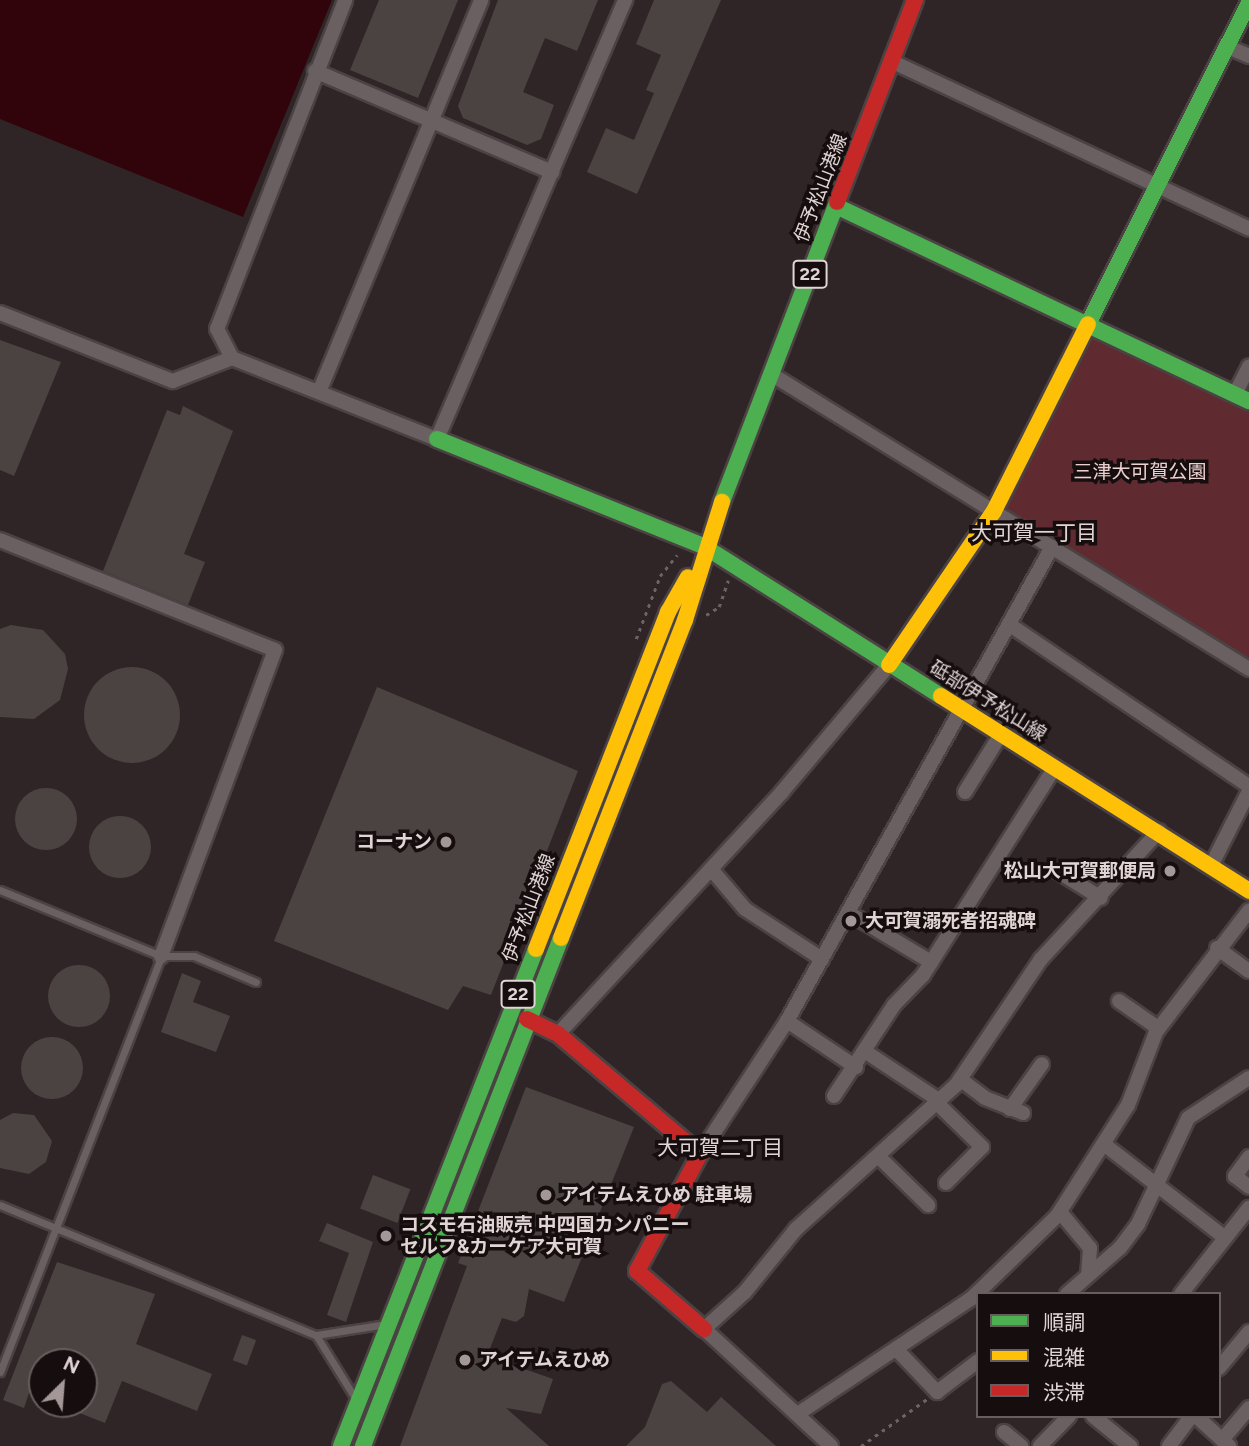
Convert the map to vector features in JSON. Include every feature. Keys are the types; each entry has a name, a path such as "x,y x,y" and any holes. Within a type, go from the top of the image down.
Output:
{"main road":[{"name":"伊予松山港線","path":"363,1446 527,1019 685,620 705,547 915,0"},
{"path":"889,665 994,511 1159,187 1249,3"},
{"path":"836,206 1242,397"},
{"name":"砥部伊予松山線","path":"437,439 705,547 889,665 1160,831 1249,891"},
{"name":"伊予松山港線","path":"341,1446 668,612 705,547"},
{"path":"527,1019 558,1034 700,1154 637,1271 704,1329"}],"street":[{"path":"345,0 315,71 217,329 233,358 437,439 625,0"},
{"path":"319,392 481,0"},
{"path":"1228,47 1249,56"},
{"path":"892,62 1249,229"},
{"path":"315,71 552,172"},
{"path":"0,313 173,382 233,358"},
{"path":"1242,397 1249,366"},
{"path":"771,374 1249,669"},
{"path":"0,540 275,650 161,956"},
{"path":"700,1154 787,1021 963,711 1052,547"},
{"path":"1010,625 1249,789 1212,864"},
{"path":"558,1034 711,869 889,665"},
{"path":"965,792 1001,734"},
{"path":"834,1096 866,1052 894,1004 931,962 1055,767"},
{"path":"831,1446 799,1413 704,1329 745,1292 796,1229 939,1102 960,1079 1041,959 1101,898 1160,831"},
{"path":"711,869 746,909 822,959"},
{"path":"1059,872 1101,898"},
{"path":"799,1413 898,1351 1017,1260 1060,1212 1105,1144 1158,1028 1217,948 1249,911"},
{"path":"849,913 931,962"},
{"path":"1217,948 1249,971"},
{"path":"1119,1001 1158,1028"},
{"path":"787,1021 856,1067"},
{"path":"866,1052 939,1102 982,1147 946,1183"},
{"path":"960,1079 1017,1111 1042,1063"},
{"path":"1068,1292 1138,1224 1188,1118 1249,1078"},
{"path":"1105,1144 1224,1237"},
{"path":"878,1157 928,1205"},
{"path":"1249,1157 1234,1176 1249,1187"},
{"path":"1183,1292 1249,1208"},
{"path":"1060,1212 1090,1248 1088,1275"},
{"path":"1221,1366 1249,1332"},
{"path":"898,1351 937,1392 976,1363"},
{"path":"1196,1418 1226,1443 1249,1408"},
{"path":"1040,1446 1067,1418"},
{"path":"1095,1418 1130,1446"},
{"path":"1169,1446 1192,1418"},
{"path":"1004,1432 1021,1446"}],"lane":[{"path":"0,890 161,956 194,956 256,982"},
{"path":"0,1372 161,956"},
{"path":"0,1205 316,1335 389,1325"},
{"path":"316,1335 358,1402"}],"path":[{"path":"861,1446 937,1392"}],"green space":[{"name":"三津大可賀公園","path":"1091,331 1249,407 1249,664 999,510"}],"shaded area":[{"path":"0,0 332,0 243,217 0,119"}],"building":[{"path":"379,0 458,0 418,98 350,70"},
{"path":"498,0 598,0 577,51 545,38 523,92 554,105 541,139 527,145 463,118 458,106"},
{"path":"654,0 721,0 637,194 587,172 606,128 634,140 654,93 646,90 661,55 636,44"},
{"path":"0,340 61,362 14,476 0,470"},
{"path":"183,406 233,431 184,554 205,562 188,605 103,571 167,410 180,415"},
{"path":"11,625 43,630 65,654 68,669 60,700 34,719 0,717 0,629"},
{"path":"132,667 150,671 166,681 176,697 180,715 176,733 166,749 150,759 132,763 114,759 98,749 88,733 84,715 88,697 98,681 114,671"},
{"name":"コーナン","path":"377,687 578,771 491,995 463,986 448,1010 274,941"},
{"path":"40,788 52,788 68,797 75,807 75,831 68,841 52,850 40,850 29,845 20,836 15,825 15,813 20,802 29,793"},
{"path":"114,816 126,816 142,825 149,835 149,859 142,869 126,878 114,878 103,873 94,864 89,853 89,841 94,830 103,821"},
{"path":"73,965 85,965 101,974 108,984 108,1008 101,1018 85,1027 73,1027 62,1022 53,1013 48,1002 48,990 53,979 62,970"},
{"path":"182,973 201,981 193,1002 230,1016 216,1052 161,1032"},
{"path":"46,1037 58,1037 74,1046 81,1056 81,1080 74,1090 58,1099 46,1099 35,1094 26,1085 21,1074 21,1062 26,1051 35,1042"},
{"path":"526,1087 634,1127 564,1302 529,1289 524,1316 516,1322 502,1318 487,1356 553,1379 541,1414 506,1408 549,1446 400,1446 467,1266 458,1263"},
{"path":"13,1113 34,1115 52,1141 46,1162 29,1174 0,1168 0,1120"},
{"path":"373,1175 410,1189 397,1223 360,1209"},
{"path":"327,1223 373,1242 346,1322 327,1315 349,1253 319,1241"},
{"path":"57,1262 155,1294 136,1344 212,1374 197,1411 122,1381 105,1423 92,1418 98,1418 98,1348 28,1348 28,1396 24,1408 3,1400"},
{"path":"242,1335 256,1340 247,1366 233,1360"},
{"name":"アイテムえひめ","path":"671,1381 707,1412 721,1397 776,1446 626,1446 645,1427 662,1384"}],"traffic: fast":[{"path":"1088,324 1249,3"},
{"path":"722,502 837,202"},
{"path":"836,206 1249,401"},
{"path":"437,439 705,547 941,696"},
{"path":"363,1446 561,938"},
{"path":"341,1446 536,949"}],"traffic: slow":[{"path":"889,665 994,511 1088,324"},
{"path":"561,938 685,620 722,502"},
{"path":"536,949 668,612 688,577"},
{"path":"941,696 1249,891"}],"traffic: jam":[{"path":"837,202 915,0"},
{"path":"527,1019 558,1034 700,1154 637,1271 704,1329"}],"place":[{"name":"コーナン","path":"446,842"},
{"name":"松山大可賀郵便局","path":"1170,871"},
{"name":"大可賀溺死者招魂碑","path":"851,921"},
{"name":"アイテムえひめ 駐車場","path":"546,1195"},
{"name":"コスモ石油販売 中四国カンパニー セルフ&カーケア大可賀","path":"386,1236"},
{"name":"アイテムえひめ","path":"465,1360"}],"district":[{"name":"大可賀一丁目","path":"1034,533"},
{"name":"大可賀二丁目","path":"720,1148"}]}
